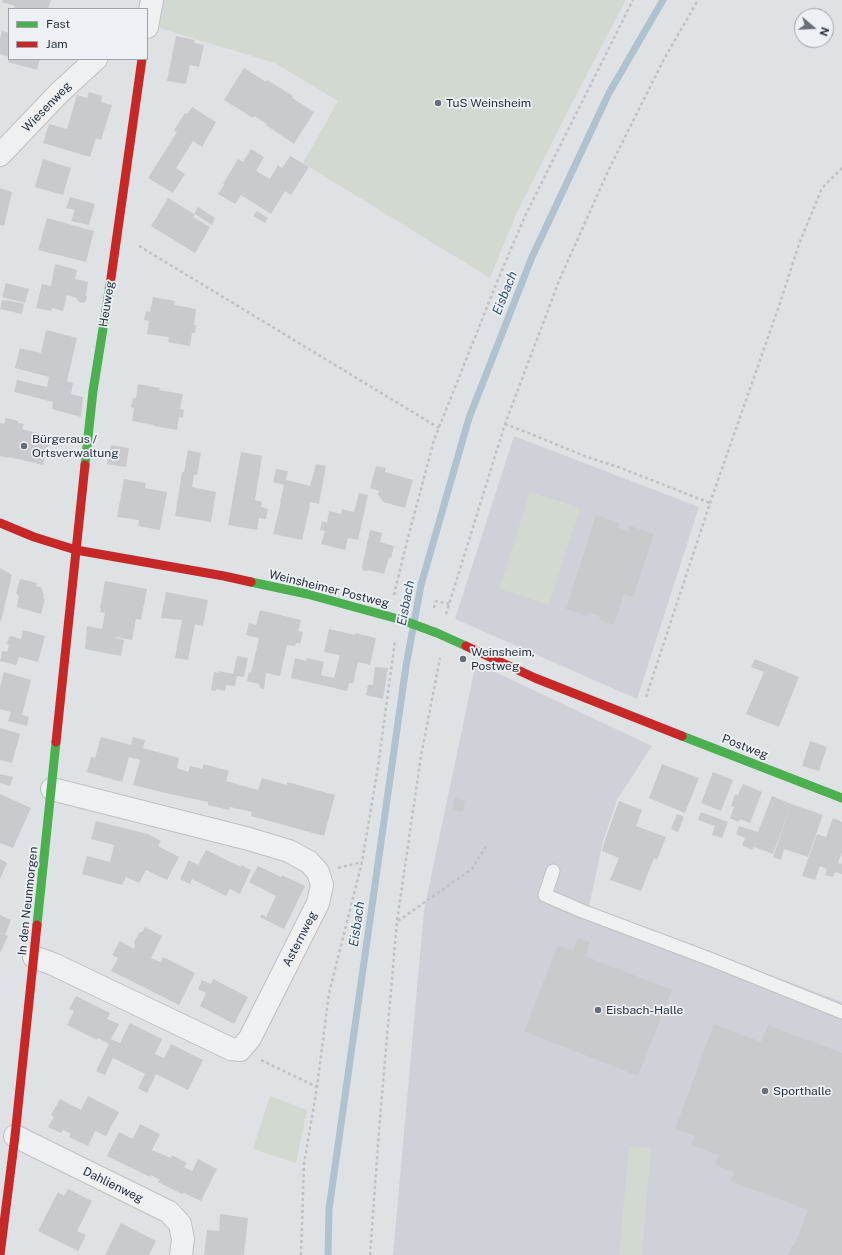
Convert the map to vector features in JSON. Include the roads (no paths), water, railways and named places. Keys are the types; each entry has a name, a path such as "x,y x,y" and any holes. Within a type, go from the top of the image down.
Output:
{"street":[{"path":"148,18 152,0"},
{"name":"Wiesenweg","path":"0,155 60,93 95,60"},
{"name":"Heuweg","path":"76,550 93,391 118,234 142,60"},
{"name":"Weinsheimer Postweg","path":"0,523 34,537 76,550 224,576 307,594 402,620 441,635 535,678 639,719"},
{"name":"In den Neunmorgen","path":"0,1255 15,1136 76,550"},
{"name":"Postweg","path":"639,719 842,798"},
{"name":"Asternweg","path":"34,957 53,964 231,1049 240,1050 250,1038 318,903 322,885 318,872 308,862 289,851 249,839 52,788"},
{"name":"Dahlienweg","path":"15,1136 169,1212 180,1224 183,1239 181,1255"}],"lane":[{"path":"553,871 545,895 582,911 710,959 842,1012"}],"waterway":[{"name":"Eisbach","path":"328,1255 329,1209 406,666 421,585 469,418 532,257 609,93 663,0"}],"place":[{"name":"TuS Weinsheim","path":"438,103"},
{"name":"Bürgeraus / Ortsverwaltung","path":"24,446"},
{"name":"Weinsheim, Postweg","path":"463,659"},
{"name":"Eisbach-Halle","path":"598,1010"},
{"name":"Sporthalle","path":"765,1091"}]}
